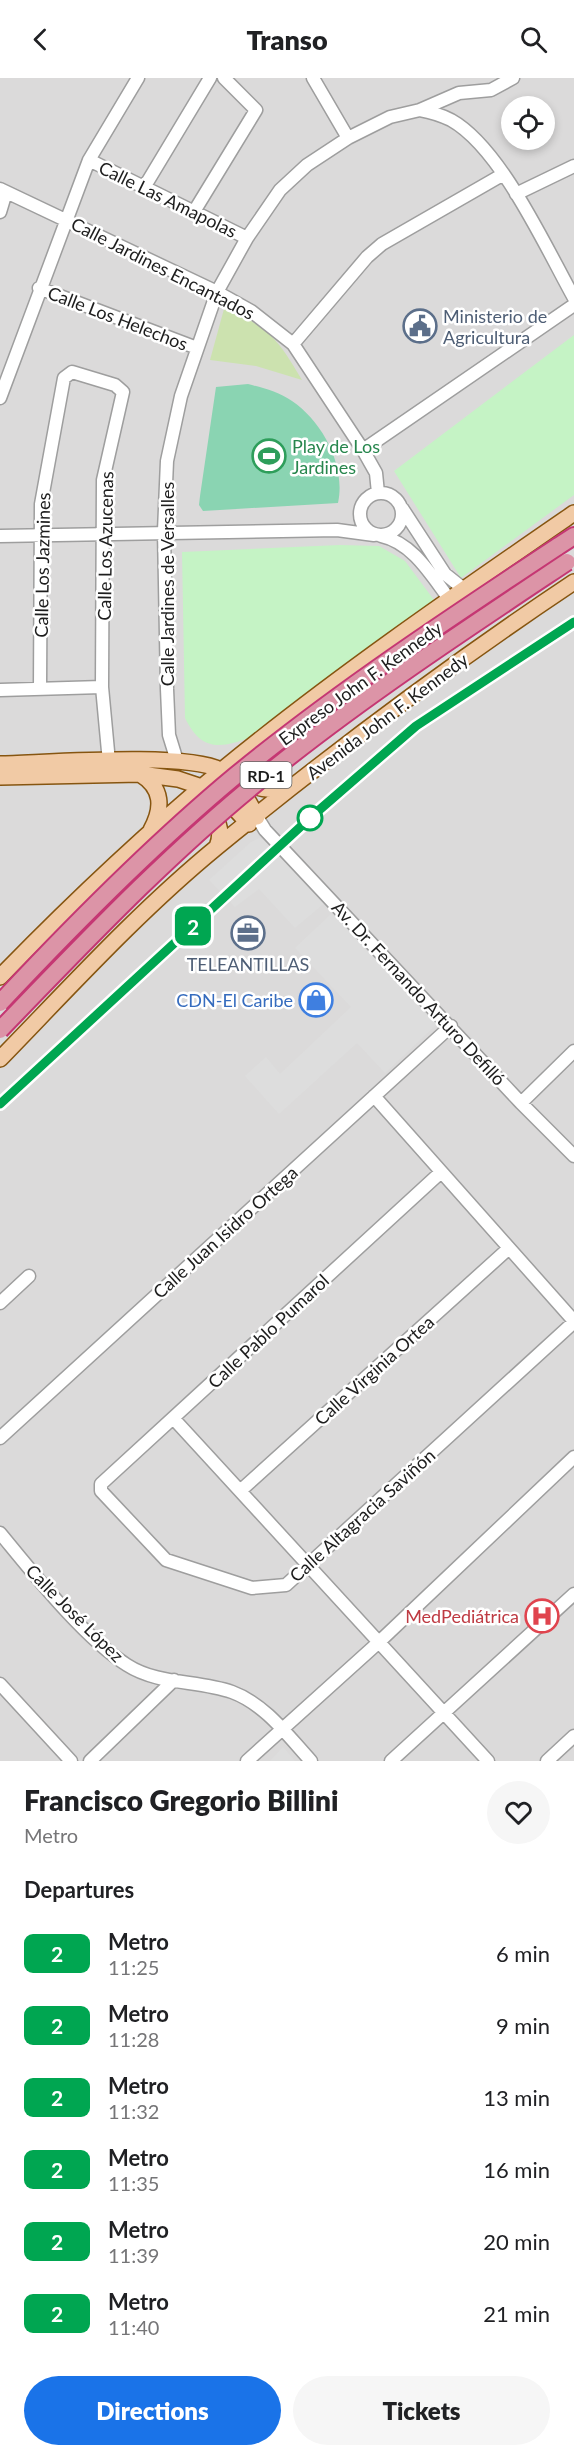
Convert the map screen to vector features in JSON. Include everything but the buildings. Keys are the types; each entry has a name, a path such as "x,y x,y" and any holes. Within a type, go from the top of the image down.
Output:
{"highway":[{"name":"Expreso John F. Kennedy","path":"0,1003 133,869 236,776 407,649 574,536"},
{"name":"Expreso John F. Kennedy","path":"0,1030 198,834 270,772 335,723 571,560"}],"main road":[{"name":"RD-1","path":"0,977 147,838 249,749 450,600 574,513"},
{"name":"Avenida John F. Kennedy","path":"0,1059 98,959 218,847 356,736 574,582"},
{"path":"195,762 249,749 244,766 247,779 251,784 265,791 292,787"},
{"path":"0,764 195,762 222,771 237,782 253,820"},
{"path":"0,777 140,774 178,779 220,793 253,820"},
{"path":"140,774 155,787 160,804 156,820 147,838"},
{"path":"181,808 197,807 212,814 221,831 218,847"}],"street":[{"path":"0,398 39,288 89,160 138,78"},
{"path":"145,186 210,78"},
{"path":"195,210 255,115 254,105 224,78"},
{"path":"313,78 348,138"},
{"name":"Calle Jardines de Versalles","path":"177,761 169,735 164,531 167,461 181,396 217,292 247,238 280,190 307,165 348,138 390,117 420,110 459,93 491,90 513,78"},
{"path":"420,110 453,121 482,146 516,194 574,298"},
{"name":"Calle Las Amapolas","path":"89,160 195,210 247,238"},
{"path":"516,194 574,166"},
{"path":"293,344 368,257 382,244 502,175"},
{"path":"0,212 3,190"},
{"name":"Calle Jardines Encantados","path":"3,190 217,292 252,311 293,344 363,450 376,473 378,494"},
{"name":"Calle Los Helechos","path":"39,288 197,348"},
{"path":"363,450 574,305"},
{"name":"Calle Los Azucenas","path":"69,373 116,385 123,392 103,480 102,687 108,762"},
{"name":"Calle Los Jazmines","path":"39,689 43,480 64,378 69,373"},
{"path":"336,530 360,509 367,499 378,494 391,495 400,504 445,574 465,590"},
{"path":"360,509 361,522 378,535 388,534 399,525 402,518 400,504"},
{"path":"0,536 164,531 336,530 378,535 393,539 416,556 450,600"},
{"path":"0,690 102,687"},
{"name":"Av. Dr. Fernando Arturo Defilló","path":"253,820 266,830 521,1103 574,1156"},
{"name":"Calle Juan Isidro Ortega","path":"0,1438 451,1026"},
{"path":"521,1103 574,1051"},
{"path":"374,1096 574,1322"},
{"name":"Calle Pablo Pumarol","path":"101,1491 101,1484 440,1173"},
{"name":"Calle Virginia Ortea","path":"240,1491 508,1249"},
{"path":"0,1303 29,1276"},
{"name":"Calle Altagracia Saviñón","path":"101,1491 156,1551 176,1565 252,1588 286,1585 574,1322"},
{"path":"173,1418 488,1761"},
{"path":"247,1761 379,1642 574,1457"},
{"name":"Calle José López","path":"0,1533 87,1631 125,1665 148,1677 232,1692 254,1702 310,1761"},
{"path":"391,1761 574,1594"},
{"path":"90,1761 174,1680"},
{"path":"0,1684 71,1761"},
{"path":"547,1761 574,1736"}],"shaded area":[{"path":"0,78 574,78 574,1761 0,1761"},
{"path":"259,838 272,843 328,900 295,928 259,889 235,907 209,880 251,842"},
{"path":"332,913 439,1022 385,1073 357,1043 279,1114 245,1076 266,1057 280,1074 351,1007 295,948"},
{"path":"283,1747 295,1761 270,1761"}],"green space":[{"path":"224,309 252,321 271,336 302,380 256,366 210,360"},
{"path":"574,335 574,495 461,578 394,471"},
{"name":"Play de Los Jardines","path":"248,384 287,398 313,421 330,446 335,460 339,474 338,503 203,511 199,505 216,387"},
{"path":"340,545 379,546 405,561 434,600 251,737 221,745 205,742 191,729 185,718 182,552"}],"metro line":[{"name":"2","path":"0,1104 310,818 416,726 574,622"}],"place":[{"name":"Ministerio de Agricultura","path":"420,326"},
{"name":"Play de Los Jardines","path":"269,456"},
{"name":"TELEANTILLAS","path":"248,933"},
{"name":"CDN-El Caribe","path":"316,1000"},
{"name":"MedPediátrica","path":"542,1616"}]}
